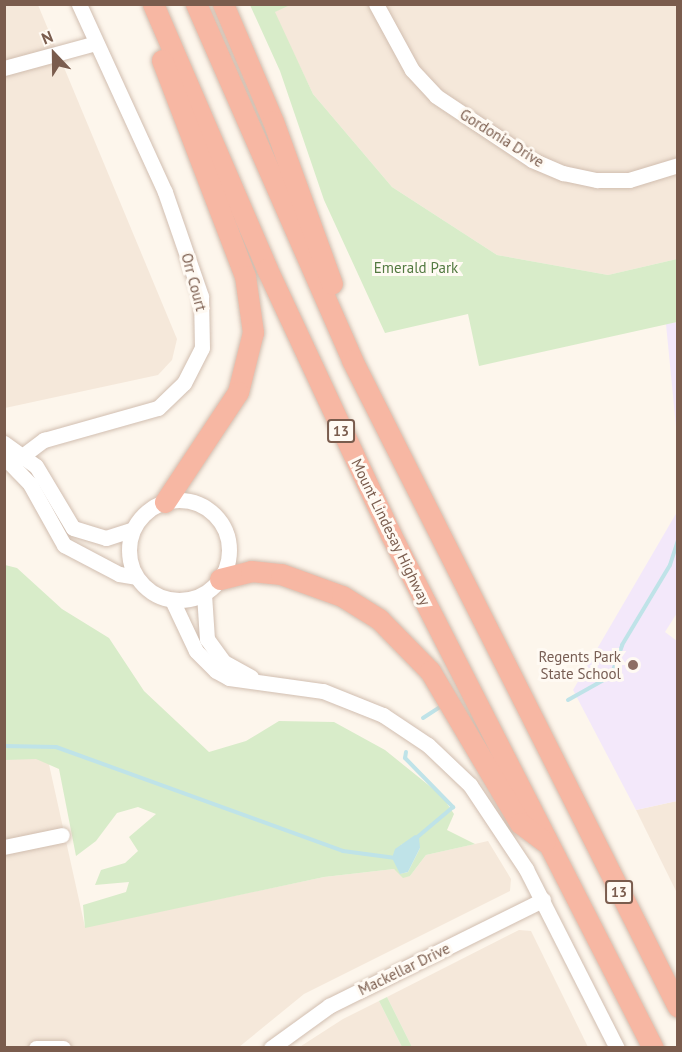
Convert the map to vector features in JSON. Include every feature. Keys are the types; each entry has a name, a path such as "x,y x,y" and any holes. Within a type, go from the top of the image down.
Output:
{"highway":[{"name":"13","path":"196,4 352,360 678,1007"},
{"path":"223,4 273,122 346,320 352,360"},
{"path":"153,5 160,54 245,276 253,320 249,362 238,392 165,502"},
{"name":"Mount Lindesay Highway","path":"153,5 339,426 653,1047"},
{"path":"220,579 251,571 280,574 342,596 379,619 430,671 520,823 550,846"}],"street":[{"name":"Orr Court","path":"14,458 44,440 158,408 184,383 202,348 204,314 194,274 165,192 79,4"},
{"name":"Gordonia Drive","path":"376,4 412,70 436,96 532,160 597,180 629,180 678,165"},
{"path":"4,68 96,43"},
{"path":"4,443 64,545 119,574 136,577"},
{"path":"14,458 73,528 106,538 133,529"},
{"path":"193,501 216,516 224,527 230,554 220,579 204,594 172,600 151,592 136,577 129,553 133,529 141,517 165,502 193,501"},
{"path":"204,594 202,625 214,651 224,662 254,679"},
{"path":"172,600 205,663 229,678 254,679 322,691 383,715 428,745 484,803 543,900 617,1047"},
{"path":"4,847 62,835"},
{"name":"Mackellar Drive","path":"271,1047 328,1006 543,900"},
{"path":"36,1047 63,1047"}],"shaded area":[{"path":"290,4 677,5 677,259 608,275 497,255 392,187 313,94 274,12"},
{"path":"4,5 38,5 177,339 172,360 158,375 5,408"},
{"path":"677,322 677,437 666,324"},
{"name":"Regents Park State School","path":"677,512 677,613 665,632 677,641 677,801 636,810 573,690"},
{"path":"4,561 85,927 324,877 394,869 410,876 426,855 488,841 511,879 510,891 304,994 239,1047 5,1047"},
{"path":"678,801 677,893 636,810"},
{"path":"519,930 531,931 588,1047 412,1047 387,997"},
{"path":"379,1001 402,1047 298,1048 343,1019"}],"green space":[{"name":"Emerald Park","path":"250,5 290,5 275,12 313,94 392,187 497,255 608,275 677,259 677,322 479,366 468,314 385,333 324,200 280,71"},
{"path":"5,565 17,568 62,609 109,638 144,691 209,752 246,741 279,721 334,722 385,750 442,796 454,814 447,830 475,844 426,855 410,876 403,878 394,869 324,877 85,928 83,905 126,892 129,882 95,885 101,870 125,863 138,851 129,837 156,814 138,807 117,813 96,841 76,856 59,769 36,759 5,760","holes":["410,841 420,848 408,872 400,874 401,845"]},
{"path":"387,997 412,1047 402,1047 379,1001"}],"water":[{"path":"415,835 419,837 420,848 408,872 400,874 392,858 395,849"}],"waterway":[{"path":"568,700 611,676 622,645 670,565 678,541"},
{"path":"423,718 440,707"},
{"path":"4,746 56,747 343,851 396,858"},
{"path":"406,752 405,758 453,807 415,839"}],"place":[{"name":"Regents Park State School","path":"633,665"}]}
